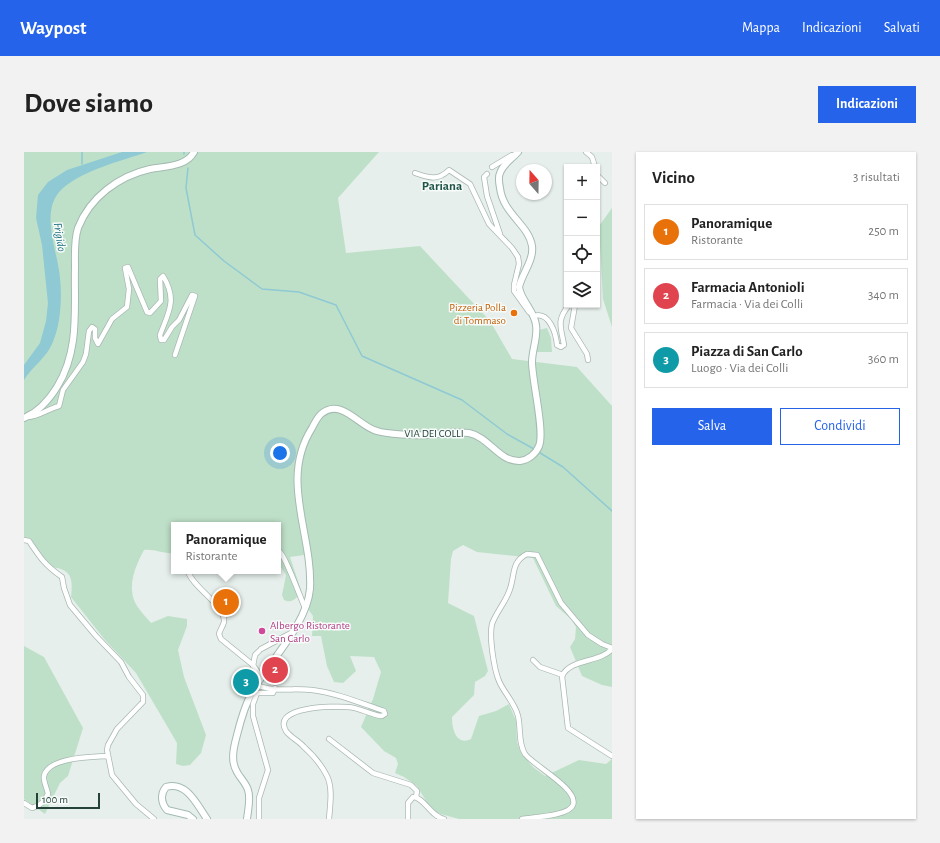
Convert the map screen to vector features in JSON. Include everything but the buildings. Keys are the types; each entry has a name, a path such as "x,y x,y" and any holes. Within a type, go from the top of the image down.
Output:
{"street":[{"path":"586,152 592,157 594,164"},
{"path":"25,417 43,405 53,394 64,375 70,359 75,335 75,238 86,212 98,195 111,186 132,175 172,166 193,153"},
{"path":"492,167 517,153"},
{"path":"517,153 503,166 499,174 500,186 504,202 531,241 532,253 519,287 525,303 534,318"},
{"path":"415,173 435,179 446,174 451,168 470,184 489,224 512,248 519,262 514,291 534,318"},
{"path":"488,174 484,178 486,193 501,235"},
{"path":"600,178 605,183"},
{"path":"25,417 33,418 46,410 59,406 63,390 86,354 92,327 95,329 95,338 98,344 112,319 126,307 129,289 125,268 128,267 147,312 150,313 161,301 160,279 163,276 172,297 171,305 160,335 161,340 164,340 172,327 179,320 190,296 195,296 175,355"},
{"path":"534,318 538,315 546,318 551,324 557,345 561,347 564,345 561,337 561,314 566,308"},
{"path":"574,308 571,328 588,354 588,360"},
{"name":"VIA DEI COLLI","path":"247,819 249,794 246,784 234,766 234,751 249,700 256,685 291,633 305,608 310,589 308,555 301,522 296,475 299,457 306,438 320,415 330,410 349,413 366,427 377,432 424,435 468,433 477,435 509,459 518,461 530,458 539,448 539,427 532,363 536,333 534,318"},
{"path":"24,540 29,541 49,569 62,577 66,597 70,605 96,636 121,662 129,677 143,695 143,702 112,736 108,745 107,756 112,775 136,804 154,819"},
{"path":"281,552 286,559 305,608"},
{"path":"522,819 566,812 572,806 573,801 570,793 556,779 530,760 524,753 521,745 518,715 498,680 493,658 492,625 507,599 516,561 527,554 537,555 561,602 588,635 602,644 612,648 606,655 578,664 563,675"},
{"path":"190,574 198,586 209,596 222,616 224,622 219,634 220,639 253,666 261,678"},
{"path":"253,666 254,655 260,650 291,633"},
{"path":"533,660 545,669 563,675"},
{"path":"563,675 565,711 568,728 612,756"},
{"path":"256,685 275,688 312,690 336,694 384,711 385,714 382,716 373,716 348,707 331,707 293,712 286,719 284,727 287,732 304,747 327,776 329,790 329,819"},
{"path":"259,819 259,798 268,770 256,733 253,704 257,693 273,693 275,688"},
{"path":"329,739 373,773 411,786 417,791 416,797"},
{"path":"24,803 32,808 38,806 45,800 48,794 44,778 45,773 52,766 73,759 107,756"},
{"path":"193,819 188,814 167,810 162,798 163,791 166,787 177,786 183,789 199,804 207,819"},
{"path":"408,819 408,803 411,798 416,797"},
{"path":"416,797 429,810 444,819"}],"green space":[{"path":"24,152 379,152 338,198 346,253 420,246 490,321 512,359 577,367 612,406 612,687 602,685 582,676 570,647 575,639 576,627 571,619 556,606 533,558 477,552 463,545 453,551 451,559 448,603 474,616 488,671 485,676 475,682 474,695 452,717 454,731 458,738 466,741 471,739 479,716 496,711 509,704 516,721 517,742 521,753 533,767 545,776 579,760 606,764 612,759 612,819 459,819 437,813 428,804 417,786 395,773 398,764 396,758 384,751 361,727 373,699 381,672 374,657 350,656 356,671 343,683 334,682 327,666 321,636 312,636 313,616 308,609 314,590 311,554 290,557 302,593 292,601 284,600 282,595 286,575 281,567 281,522 171,522 171,553 144,550 138,562 132,581 132,594 135,603 144,615 151,623 168,616 187,619 187,626 178,650 184,677 206,735 201,753 190,765 183,766 176,764 177,743 136,673 105,640 71,597 72,585 70,576 67,572 50,567 30,538 24,537"},
{"path":"612,208 612,327 603,299 600,225"},
{"path":"547,328 551,338 552,352 536,352 539,330"},
{"path":"24,646 44,657 83,728 68,776 60,783 45,814 24,799"}],"water":[{"path":"122,152 147,152 81,176 63,188 56,197 52,208 51,231 60,278 61,303 59,320 52,344 43,358 24,380 24,365 40,343 46,321 48,303 42,245 36,218 38,195 48,182 67,170"}],"waterway":[{"path":"82,152 82,164"},
{"path":"188,168 186,188 195,235 224,261 262,289 299,292 336,305 362,356 462,400 507,434 534,449"},
{"path":"537,451 563,467 612,511"}],"place":[{"name":"Pizzeria Polla di Tommaso","path":"514,313"},
{"name":"Panoramique","path":"226,602"},
{"name":"Albergo Ristorante San Carlo","path":"262,631"},
{"name":"Farmacia Antonioli","path":"275,670"},
{"name":"Piazza di San Carlo","path":"246,682"}],"district":[{"name":"Pariana","path":"442,185"}],"water label":[{"name":"Frigido","path":"60,237"}]}
